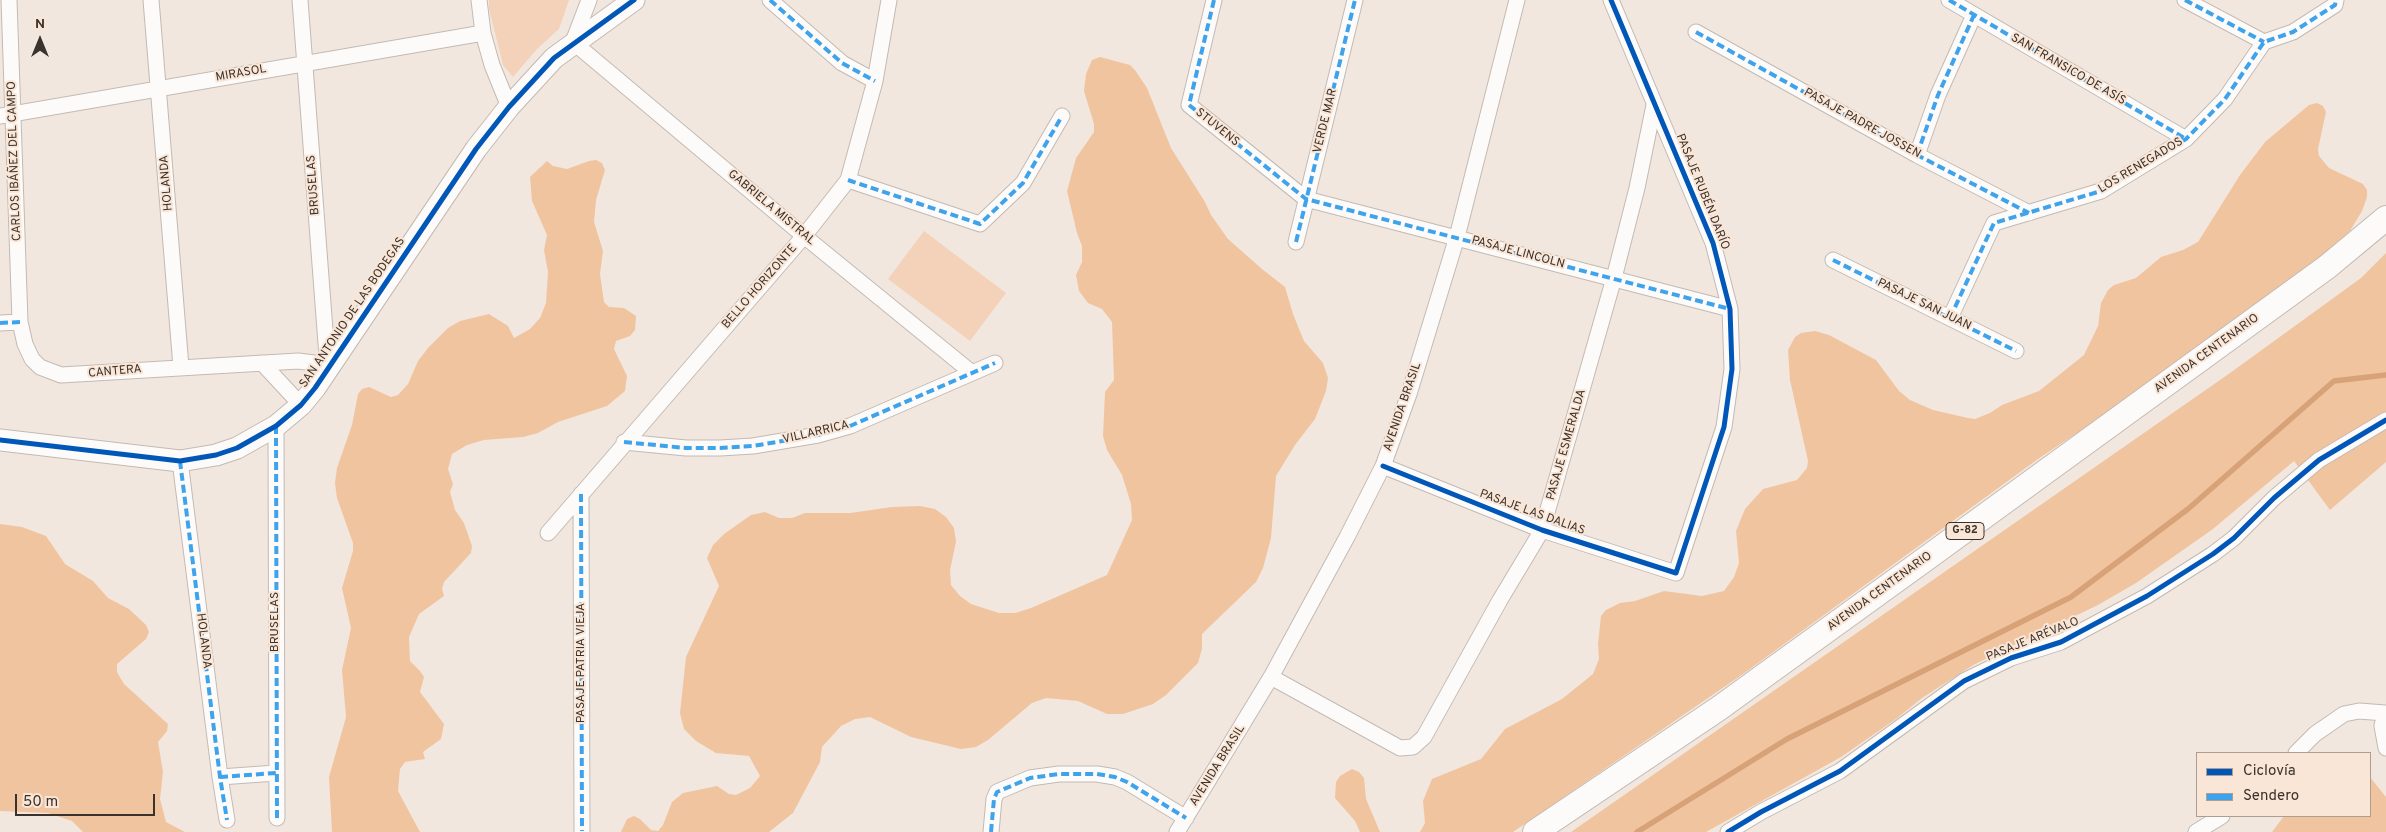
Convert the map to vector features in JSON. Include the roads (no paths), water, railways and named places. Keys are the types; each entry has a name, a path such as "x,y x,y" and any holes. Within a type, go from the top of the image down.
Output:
{"main road":[{"name":"AVENIDA CENTENARIO","path":"1535,832 1718,709 2328,267 2386,218"}],"street":[{"name":"CARLOS IBÁÑEZ DEL CAMPO","path":"9,0 7,115 20,322"},
{"name":"HOLANDA","path":"151,0 182,367"},
{"name":"BRUSELAS","path":"300,0 328,370"},
{"path":"479,0 483,33 492,65 509,107"},
{"path":"573,42 589,0"},
{"name":"SAN ANTONIO DE LAS BODEGAS","path":"0,440 180,461 198,459 237,448 276,426 301,405 328,370 476,149 509,107 554,58 573,42 634,0"},
{"path":"770,0 842,62 875,81"},
{"name":"BELLO HORIZONTE","path":"548,532 804,236 848,180 875,81 889,0"},
{"name":"STUVENS","path":"1214,0 1189,105 1306,199"},
{"name":"VERDE MAR","path":"1296,242 1356,0"},
{"name":"AVENIDA BRASIL","path":"1177,832 1271,677 1329,573 1383,466 1409,394 1457,237 1517,0"},
{"name":"PASAJE RUBÉN DARÍO","path":"1612,0 1654,105 1713,243 1730,309 1732,369 1724,428 1676,573"},
{"name":"SAN FRANSICO DE ASÍS","path":"1949,0 2186,139"},
{"path":"2185,0 2264,42 2293,32 2335,5 2336,0"},
{"path":"1917,155 1938,95 1974,15"},
{"name":"PASAJE PADRE JOSSEN","path":"1696,32 1917,155 2029,213"},
{"name":"MIRASOL","path":"7,115 305,62 483,33"},
{"name":"GABRIELA MISTRAL","path":"573,42 804,236 971,372"},
{"name":"LOS RENEGADOS","path":"1950,318 1994,223 2101,191 2186,139 2225,99 2264,42"},
{"name":"PASAJE ESMERALDA","path":"1271,677 1400,748 1413,747 1424,737 1500,600 1542,530 1638,188 1654,105"},
{"path":"848,180 980,224 1023,182 1062,116"},
{"name":"PASAJE LINCOLN","path":"1306,199 1730,309"},
{"name":"PASAJE SAN JUAN","path":"1833,260 2016,351"},
{"path":"0,323 20,322"},
{"name":"CANTERA","path":"20,322 25,344 32,359 40,367 50,372 74,375 298,361 314,363 328,370"},
{"path":"262,363 301,405"},
{"name":"VILLARRICA","path":"624,442 678,448 720,448 753,446 818,435 850,426 995,363"},
{"name":"PASAJE ARÉVALO","path":"1728,832 1761,812 1788,800 1840,771 1964,682 2011,658 2061,642 2154,592 2227,543 2296,478 2319,460 2386,420"},
{"name":"BRUSELAS","path":"276,426 277,818"},
{"name":"HOLANDA","path":"180,461 227,820"},
{"name":"PASAJE LAS DALIAS","path":"1383,466 1542,530 1676,573"},
{"name":"PASAJE PATRIA VIEJA","path":"581,494 582,831"},
{"path":"2297,752 2315,734 2344,714 2358,711 2385,713 2382,726 2386,748"},
{"path":"220,777 276,773"},
{"path":"991,832 994,799 997,792 1030,778 1059,774 1097,774 1115,777 1127,782 1186,818"},
{"path":"2196,832 2220,817"}],"waterway":[{"path":"1637,832 1787,739 2071,597 2188,509 2334,381 2386,375"}]}
